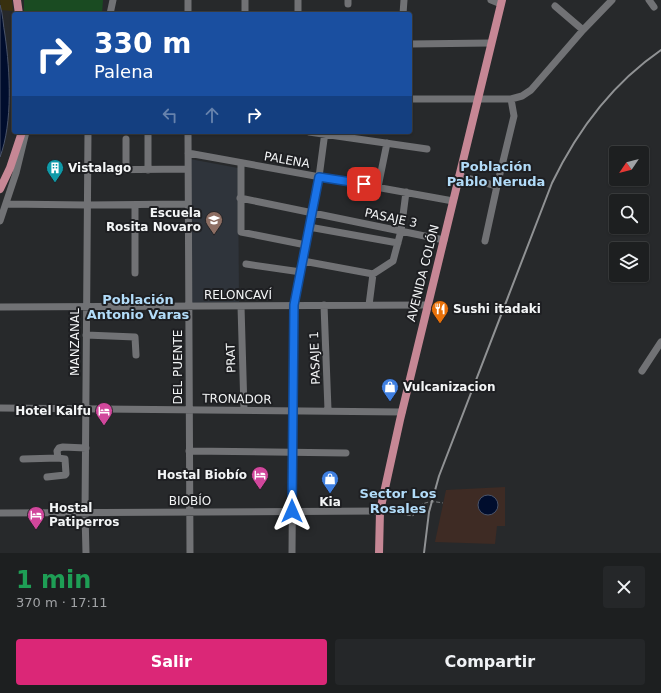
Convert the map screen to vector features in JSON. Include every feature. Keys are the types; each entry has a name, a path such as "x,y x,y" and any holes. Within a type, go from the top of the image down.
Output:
{"main road":[{"path":"17,0 19,12"},
{"name":"AVENIDA COLÓN","path":"379,553 380,511 402,412 491,42 502,2"},
{"path":"13,158 19,134"},
{"path":"0,189 23,135"}],"street":[{"path":"110,12 113,0"},
{"path":"188,0 188,12"},
{"path":"245,0 245,12"},
{"path":"298,0 298,12"},
{"path":"403,12 404,0"},
{"path":"491,0 502,2"},
{"path":"412,99 511,99 522,96 531,90 583,30 612,0"},
{"path":"649,0 654,6"},
{"path":"555,6 583,30"},
{"path":"412,44 491,42"},
{"path":"485,241 514,116 511,99"},
{"name":"MANZANAL","path":"86,553 88,134"},
{"path":"148,134 148,170"},
{"name":"DEL PUENTE","path":"188,134 190,553"},
{"path":"292,553 294,305 310,227 325,134"},
{"path":"331,134 427,149"},
{"path":"0,221 6,204 23,135"},
{"path":"126,139 126,170"},
{"path":"378,187 387,143"},
{"name":"PALENA","path":"188,153 453,201"},
{"path":"241,163 241,232 306,245"},
{"path":"88,170 188,169"},
{"path":"460,176 497,186"},
{"path":"303,261 373,274 393,261 401,231 406,192"},
{"name":"PASAJE 3","path":"240,198 444,240"},
{"path":"6,204 188,204"},
{"path":"135,205 135,273"},
{"path":"310,227 398,243"},
{"path":"246,264 301,272"},
{"path":"369,305 373,274"},
{"name":"RELONCAVÍ","path":"0,306 241,306 324,304 428,305"},
{"name":"PASAJE 1","path":"324,304 328,410"},
{"name":"PRAT","path":"241,306 244,410"},
{"path":"86,335 135,337 136,354"},
{"path":"642,371 661,342"},
{"name":"TRONADOR","path":"0,408 293,411 328,410 402,412"},
{"path":"58,458 57,451 59,448 86,448"},
{"path":"189,451 346,453"},
{"path":"23,459 65,459 66,474 64,476 47,477"},
{"name":"BIOBÍO","path":"0,514 380,511"}],"path":[{"path":"380,511 413,516 420,505 424,503 443,503"}],"shaded area":[{"name":"Escuela Rosita Novaro","path":"190,159 238,168 239,302 189,303"},
{"path":"505,487 505,526 497,526 495,544 435,542 446,490"}],"green space":[{"path":"24,0 103,0 102,12 24,12"}],"sand":[{"path":"0,0 12,0 13,11 1,10"}],"water":[{"path":"0,5 7,49 9,113 0,157"},
{"path":"484,495 492,495 498,501 498,509 492,515 484,515 478,509 478,501"}],"railway":[{"path":"424,553 429,512 439,476 552,183 573,145 598,109 627,77 661,50"}],"place":[{"name":"Vistalago","path":"55,183"},
{"name":"Escuela Rosita Novaro","path":"214,235"},
{"name":"Sushi itadaki","path":"440,324"},
{"name":"Vulcanizacion","path":"390,402"},
{"name":"Hotel Kalfu","path":"104,426"},
{"name":"Hostal Biobío","path":"260,490"},
{"name":"Kia","path":"330,494"},
{"name":"Hostal Patiperros","path":"36,530"}],"district":[{"name":"Población Pablo Neruda","path":"496,174"},
{"name":"Población Antonio Varas","path":"138,306"},
{"name":"Sector Los Rosales","path":"398,500"}],"route":[{"path":"292,511 294,305 319,177 364,184"}]}
